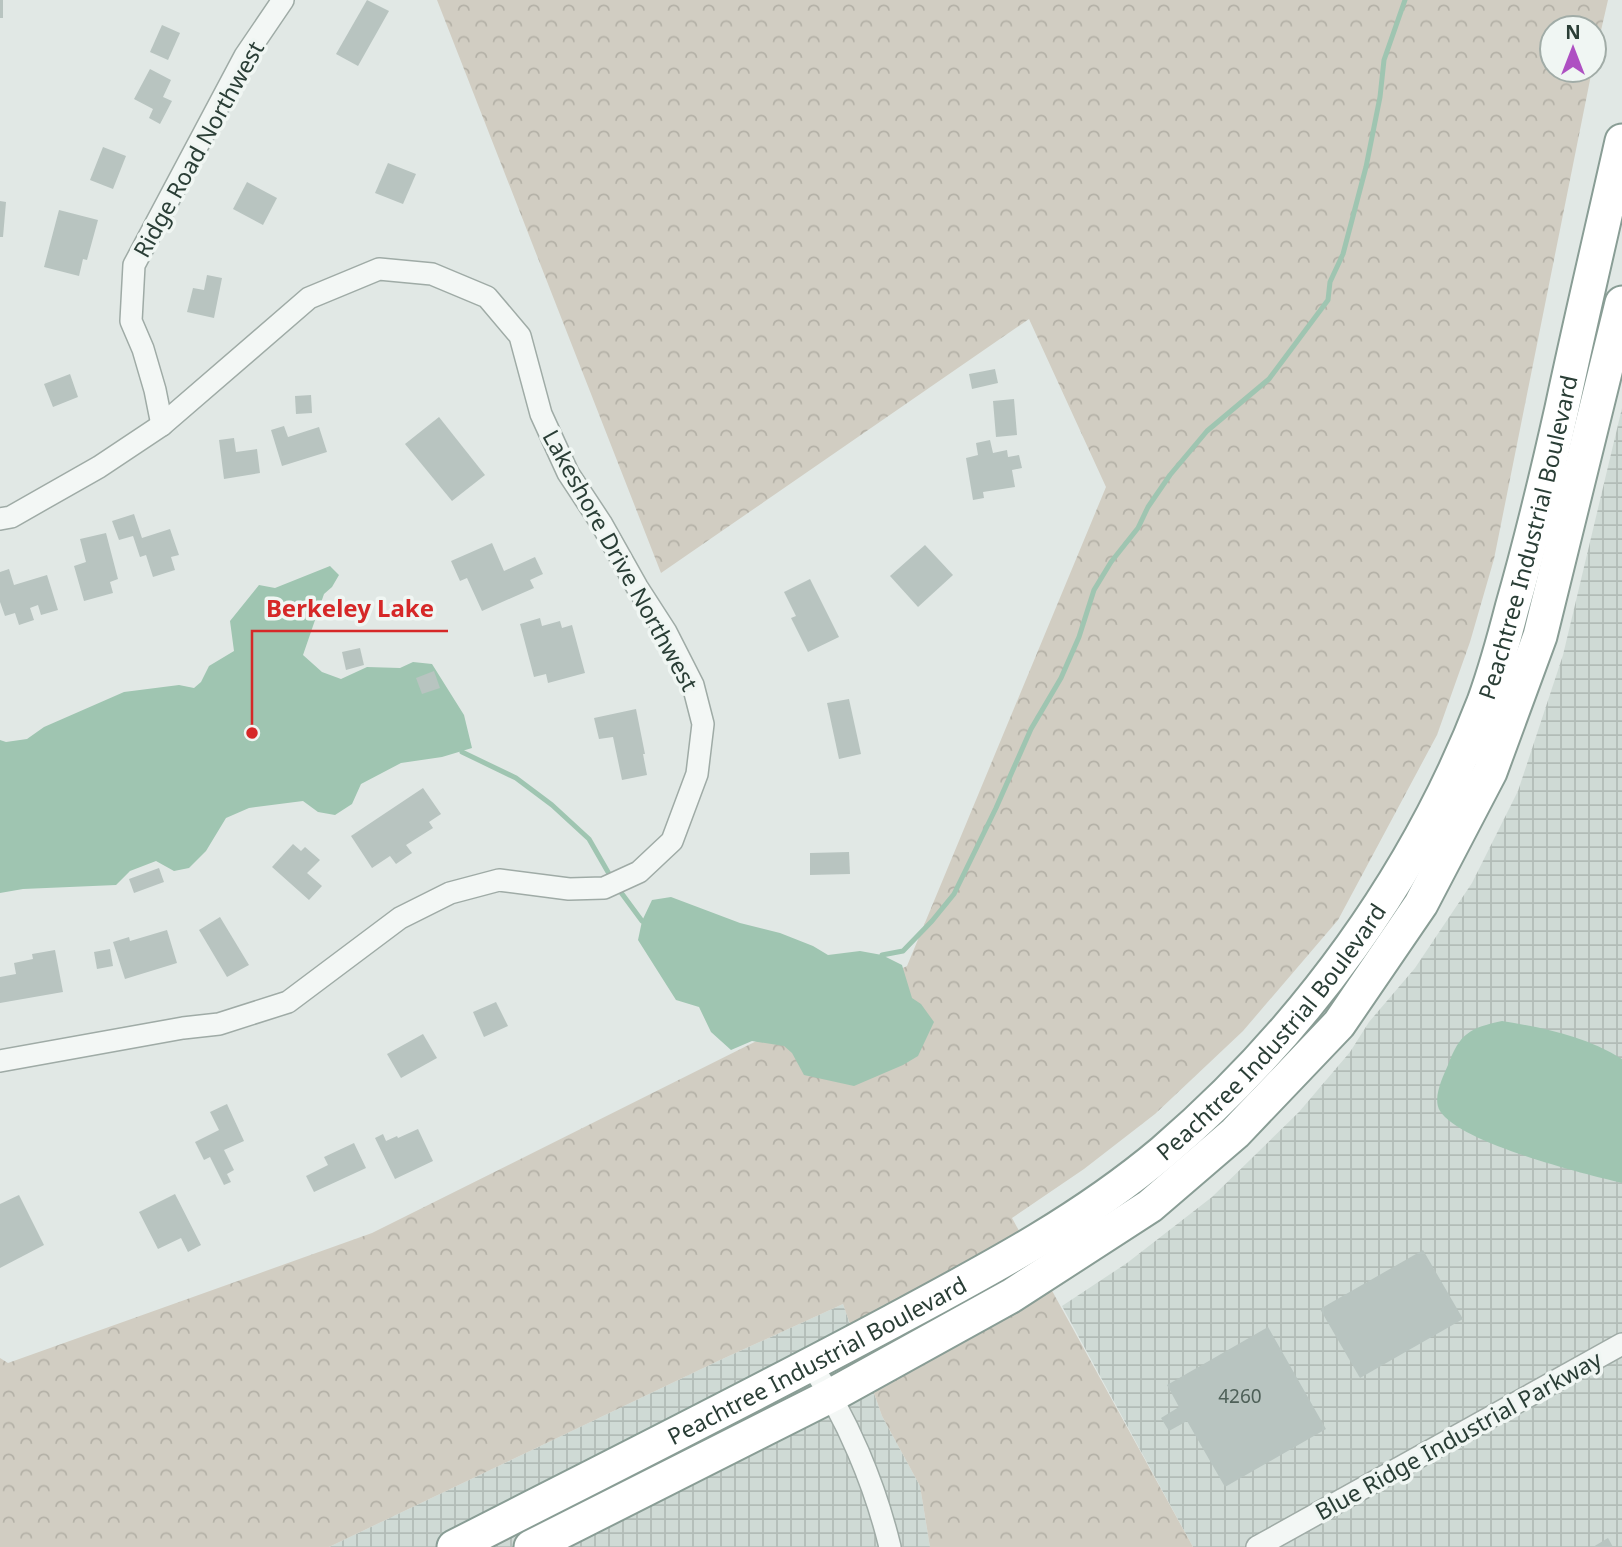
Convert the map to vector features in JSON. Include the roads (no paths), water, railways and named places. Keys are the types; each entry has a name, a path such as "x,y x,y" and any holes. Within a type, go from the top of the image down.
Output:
{"highway":[{"name":"Peachtree Industrial Boulevard","path":"454,1547 811,1365 1030,1247 1111,1192 1163,1151 1275,1045 1386,898 1452,775 1484,700 1537,521 1622,141"},
{"name":"Peachtree Industrial Boulevard","path":"531,1547 832,1395 1011,1296 1150,1206 1235,1133 1339,1024 1422,904 1490,772 1540,636 1622,303"}],"street":[{"name":"Ridge Road Northwest","path":"162,425 144,349 131,321 134,265 245,56 283,0"},
{"name":"Lakeshore Drive Northwest","path":"0,519 11,517 99,467 162,425 309,298 379,270 432,274 487,298 520,336 541,414 568,473 665,631 693,685 702,723 697,774 672,841 639,872 604,888 569,889 499,880 450,892 400,918 288,1002 219,1024 0,1061"},
{"name":"Blue Ridge Industrial Parkway","path":"1257,1547 1622,1344"},
{"path":"811,1365 832,1395 881,1509 890,1547"}],"waterway":[{"path":"882,955 903,951 954,894 1031,729 1061,678 1079,637 1094,590 1111,562 1138,528 1148,507 1170,475 1207,431 1269,379 1328,300 1330,282 1343,254 1366,167 1380,97 1384,60 1405,0"},
{"path":"462,752 516,778 552,805 589,839 612,879"},
{"path":"617,887 642,921"}],"place":[{"name":"Berkeley Lake","path":"252,733"}]}
